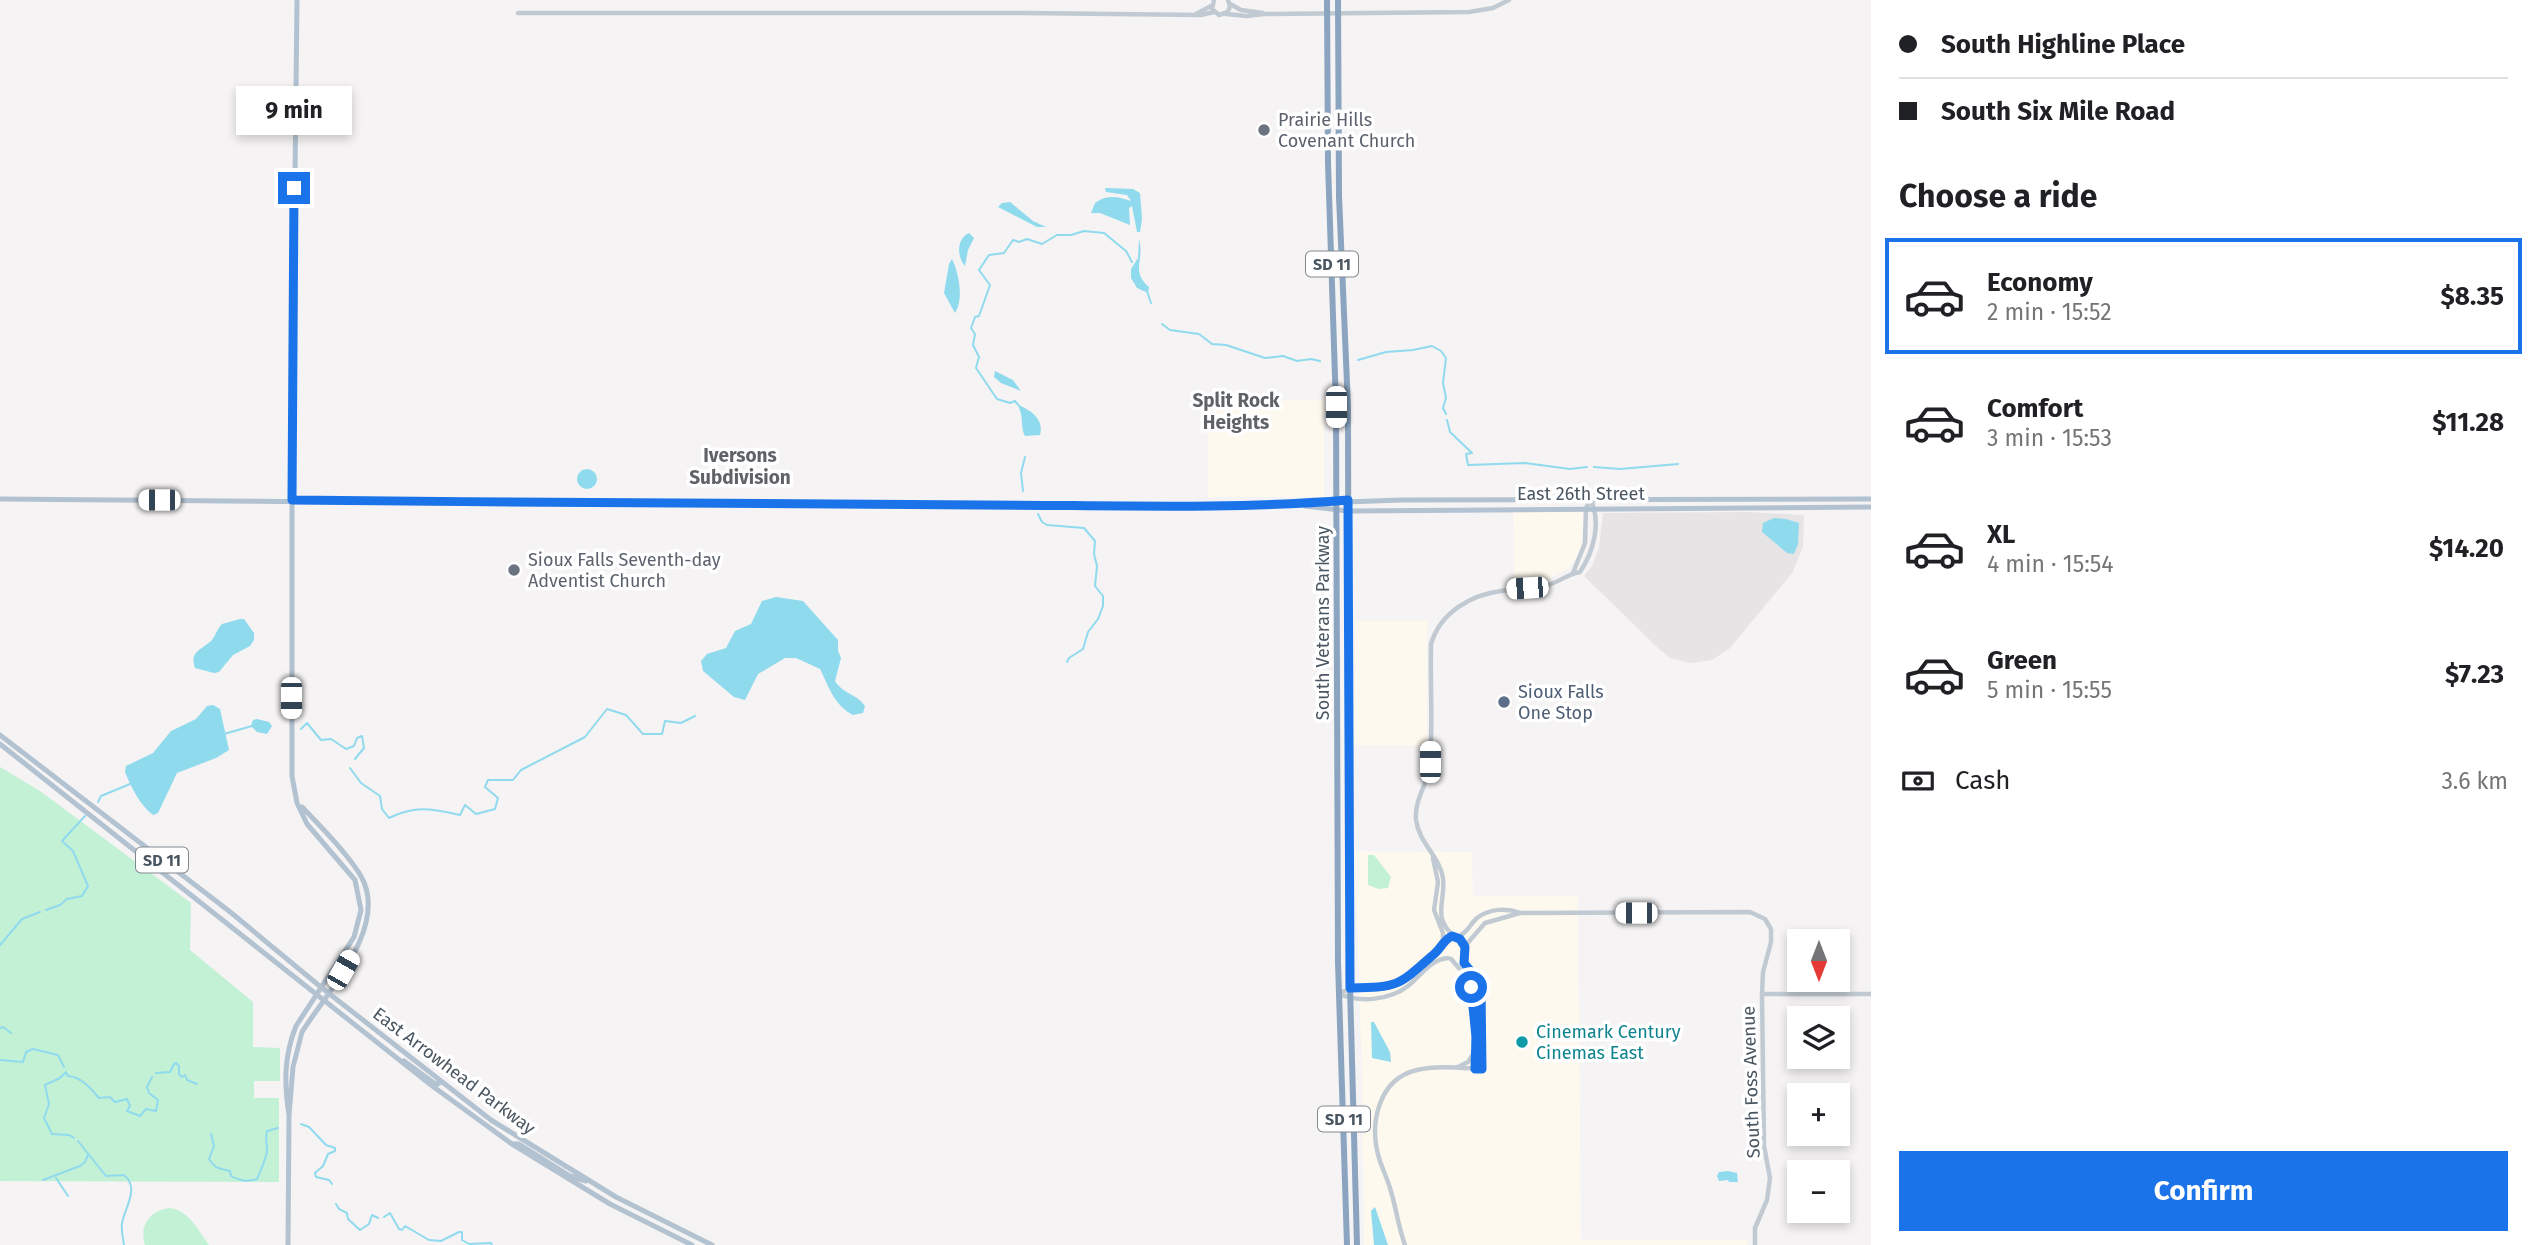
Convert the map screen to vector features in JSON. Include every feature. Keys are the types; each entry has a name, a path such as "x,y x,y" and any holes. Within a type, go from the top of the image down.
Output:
{"highway":[{"name":"South Veterans Parkway","path":"1327,0 1328,163 1337,501 1339,993 1347,1245"},
{"name":"South Veterans Parkway","path":"1338,0 1339,174 1347,381 1350,998 1357,1245"}],"main road":[{"path":"289,1115 285,1087 287,1050 296,1026 354,937 359,924 360,894 355,880 307,824 298,803 291,764 297,0"},
{"name":"East 26th Street","path":"0,499 1184,505 1291,504 1348,500 1871,499"},
{"name":"East 26th Street","path":"1291,504 1348,511 1871,507"},
{"name":"East Arrowhead Parkway","path":"0,734 229,911 441,1082 517,1137 644,1213 712,1245"},
{"name":"East Arrowhead Parkway","path":"0,744 316,995 512,1144 610,1204 692,1245"},
{"path":"288,1245 289,1115 297,1047 302,1032 358,944 366,927 368,900 363,879 356,869 298,803"},
{"path":"395,1056 410,1063 434,1083 441,1082"},
{"path":"512,1144 519,1144 570,1176 592,1183"}],"street":[{"path":"518,13 1201,16 1214,12 1219,15 1258,16 1469,12 1493,8 1509,0"},
{"path":"1226,14 1229,2 1241,10 1261,11 1264,14"},
{"path":"1195,14 1212,3 1214,12"},
{"path":"1573,573 1585,543 1586,508 1591,500"},
{"path":"1479,1069 1482,995 1478,980 1464,963 1462,941 1445,925 1441,915 1443,879 1439,865 1419,833 1416,813 1430,762 1431,644 1442,621 1476,597 1497,591 1555,584 1573,573 1580,572 1591,551 1595,533 1591,500"},
{"path":"1433,858 1438,882 1434,909 1443,933 1443,953 1462,971 1471,987 1479,1069"},
{"path":"1339,993 1350,988 1396,985 1409,977 1449,937 1467,932 1478,918 1493,911 1521,912"},
{"path":"1339,993 1350,998 1383,998 1394,994 1410,984 1433,962 1457,958 1485,923 1521,912"},
{"name":"South Foss Avenue","path":"1521,912 1749,912 1765,919 1771,929 1762,994 1764,1146 1770,1178 1767,1200 1755,1228 1755,1245"},
{"path":"1762,994 1871,994"},
{"path":"1450,1069 1468,1062 1476,1045"},
{"path":"1405,1245 1390,1187 1378,1154 1377,1111 1385,1093 1402,1077 1423,1069 1479,1069"}],"shaded area":[{"path":"1208,400 1324,400 1324,497 1208,497"},
{"path":"1513,510 1584,511 1581,550 1569,568 1543,582 1514,582"},
{"path":"1748,512 1804,515 1803,547 1792,573 1729,649 1712,660 1690,663 1670,658 1584,576 1592,566 1599,548 1603,513"},
{"path":"1355,621 1427,621 1427,745 1354,745"},
{"path":"1355,851 1472,852 1473,896 1578,896 1581,1240 1747,1240 1747,1245 1364,1245"}],"green space":[{"path":"0,767 40,791 191,903 190,950 253,1002 253,1047 280,1048 280,1081 254,1081 254,1098 279,1098 279,1182 0,1181"},
{"path":"1368,855 1374,855 1391,877 1388,888 1379,889 1368,885"},
{"path":"169,1208 188,1217 209,1245 145,1245 143,1232 147,1220 156,1212"}],"water":[{"path":"1105,188 1133,189 1140,193 1140,232 1137,232 1132,206 1129,208 1130,225 1100,213 1091,213 1095,203 1104,198 1131,201 1127,195 1106,192"},
{"path":"1010,202 1033,221 1046,227 1037,227 998,207 1002,203"},
{"path":"969,233 974,238 965,266 960,258 959,248 962,239"},
{"path":"1139,239 1140,276 1149,287 1148,293 1137,288 1131,278 1131,269 1138,258"},
{"path":"952,259 959,286 958,308 955,313 944,293"},
{"path":"995,371 1013,380 1021,391 1001,383 994,377"},
{"path":"1021,406 1036,417 1040,425 1040,435 1025,436 1019,408"},
{"path":"583,469 591,469 597,479 591,489 583,489 577,483 577,475"},
{"path":"1774,518 1799,523 1798,544 1794,554 1787,553 1762,532 1763,523"},
{"path":"776,597 803,601 838,640 841,658 835,681 862,702 865,706 863,713 853,715 846,711 833,695 820,669 796,658 785,658 758,674 745,700 734,697 703,671 701,661 707,654 726,648 735,631 751,624 762,601"},
{"path":"244,619 254,633 250,646 233,655 219,672 195,668 195,654 212,640 222,624"},
{"path":"213,705 220,709 229,750 177,773 158,813 153,815 133,790 125,772 126,766 153,753 171,731 196,719 207,706"},
{"path":"253,720 269,722 272,726 267,734 257,732 251,726"},
{"path":"1371,1022 1374,1022 1390,1052 1391,1062 1372,1058"},
{"path":"1719,1172 1737,1173 1738,1182 1719,1181"},
{"path":"1375,1207 1388,1245 1374,1245 1371,1211"}],"waterway":[{"path":"1020,407 1015,401 1010,403 997,399 976,368 979,357 973,345 975,334 971,328 975,317 979,316 990,285 979,270 989,255 1004,253 1013,240 1019,242 1027,239 1042,244 1057,235 1084,231 1104,233 1126,251 1132,262"},
{"path":"1147,291 1151,303"},
{"path":"1162,324 1170,330 1199,334 1212,344 1226,345 1265,358 1283,356 1297,361 1320,361"},
{"path":"1358,360 1386,352 1432,346 1441,351 1446,358 1443,383 1446,398 1443,408 1446,414"},
{"path":"1447,420 1450,432 1472,453 1466,454 1468,465 1525,463 1570,469 1587,467"},
{"path":"1023,491 1021,473 1025,457"},
{"path":"1594,467 1620,469 1678,464"},
{"path":"1038,514 1047,525 1084,528 1095,541 1095,586 1103,596 1103,606 1098,619 1088,632 1083,649 1067,662"},
{"path":"350,768 361,783 380,796 382,809 389,818 424,809 460,815 465,805 476,814 495,809 498,798 485,787 488,780 513,780 521,770 585,737 607,709 626,715 643,734 662,734 665,721 681,723 695,716"},
{"path":"301,729 307,723 321,740 331,739 346,749 354,746 357,738 362,736 364,748 355,759"},
{"path":"224,734 252,726"},
{"path":"98,802 101,796 130,784"},
{"path":"46,910 67,899 82,896 88,886 73,851 62,841 85,816"},
{"path":"0,945 22,919 40,912"},
{"path":"0,1028 3,1027 11,1033"},
{"path":"0,1060 23,1062 26,1052 33,1049 58,1055 64,1067"},
{"path":"156,1073 170,1072 176,1063 179,1066 179,1074 197,1084"},
{"path":"74,1138 52,1134 44,1118 49,1104 45,1085 66,1072 68,1076 86,1084 99,1098 110,1097 115,1102 127,1099 130,1106 127,1111 140,1116 146,1109 156,1111 158,1100 149,1093 147,1087 152,1077"},
{"path":"301,1124 309,1127 326,1145 335,1148 315,1173 316,1177 329,1180 332,1184"},
{"path":"211,1134 214,1146 209,1159 211,1162 218,1168 230,1171 234,1178 250,1180 257,1179 265,1160 267,1131 278,1128"},
{"path":"78,1141 106,1176 124,1175 129,1180 131,1192 122,1226 124,1245"},
{"path":"43,1180 80,1166 88,1155"},
{"path":"56,1178 68,1196"},
{"path":"336,1204 360,1230 369,1224 372,1215 378,1218"},
{"path":"384,1217 390,1213 399,1229 402,1230 405,1226 429,1240 441,1241 462,1232 462,1240 469,1244 492,1245"}],"place":[{"name":"Prairie Hills Covenant Church","path":"1264,130"},
{"name":"Sioux Falls Seventh-day Adventist Church","path":"514,570"},
{"name":"Sioux Falls One Stop","path":"1504,702"},
{"name":"Cinemark Century Cinemas East","path":"1522,1042"}],"district":[{"name":"Split Rock Heights","path":"1236,411"},
{"name":"Iversons Subdivision","path":"740,466"}],"route":[{"path":"294,188 292,500 568,504 1158,505 1291,504 1348,500 1350,988 1396,985 1407,979 1435,954 1446,939 1457,937 1465,947 1464,963 1478,980 1481,989 1482,1069 1475,1069 1476,1037 1471,987"}]}
